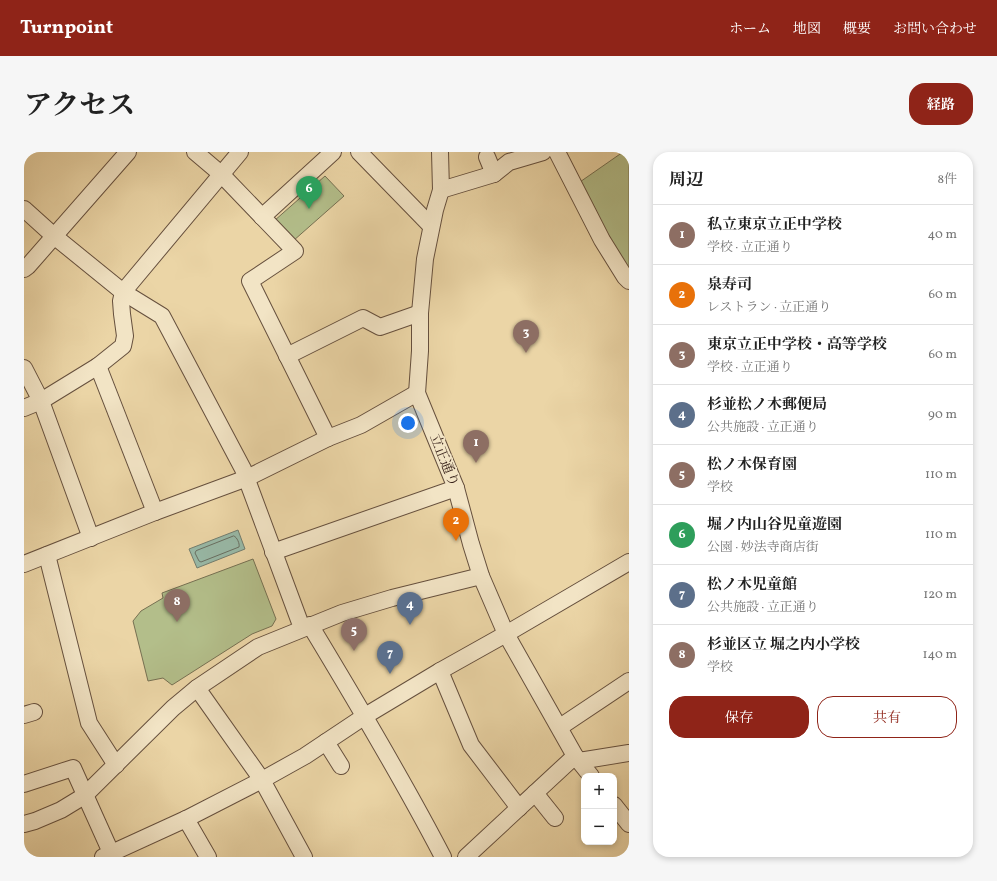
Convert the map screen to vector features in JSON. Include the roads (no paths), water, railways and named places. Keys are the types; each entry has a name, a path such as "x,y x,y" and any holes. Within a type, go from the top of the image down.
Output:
{"street":[{"path":"24,269 128,152"},
{"path":"195,152 221,174 295,251 250,281 328,438"},
{"path":"24,408 40,401 98,366 123,346 125,336 121,301 123,292 240,152"},
{"path":"262,217 333,152"},
{"path":"359,152 431,226"},
{"name":"立正通り","path":"440,152 441,190 431,226 425,259 420,313 420,351 417,393 456,488 481,576 506,634 577,759 589,773"},
{"path":"441,190 494,174 509,162 543,152"},
{"path":"557,152 602,240 625,277 629,280"},
{"path":"487,157 494,174"},
{"path":"24,209 54,236 123,292 162,316 243,469 273,552 306,626 366,716 418,808 443,857"},
{"path":"287,356 363,318 380,327 420,313"},
{"path":"98,366 154,512"},
{"path":"24,368 40,401 90,538"},
{"path":"24,564 154,512 247,478 328,438 360,425 417,393"},
{"path":"273,552 456,488"},
{"path":"47,555 89,723 116,765"},
{"path":"24,784 73,768 109,856 186,819 305,756 366,716 440,671 629,562"},
{"path":"24,824 36,821 61,810 84,796 173,708 197,688 258,647 306,626 342,613 392,598 481,576"},
{"path":"440,671 471,745 519,808"},
{"path":"560,727 629,681"},
{"path":"197,688 262,780 304,857"},
{"path":"326,742 342,766"},
{"path":"466,857 535,793 577,759 629,753"},
{"path":"535,793 555,818"},
{"path":"617,809 629,824"},
{"path":"186,819 208,857"}],"water":[{"path":"238,530 245,549 197,568 189,549"}],"place":[{"name":"堀ノ内山谷児童遊園","path":"309,209"},
{"name":"東京立正中学校・高等学校","path":"526,353"},
{"name":"私立東京立正中学校","path":"476,463"},
{"name":"泉寿司","path":"456,541"},
{"name":"杉並区立 堀之内小学校","path":"177,622"},
{"name":"杉並松ノ木郵便局","path":"410,625"},
{"name":"松ノ木保育園","path":"354,651"},
{"name":"松ノ木児童館","path":"390,674"}]}
